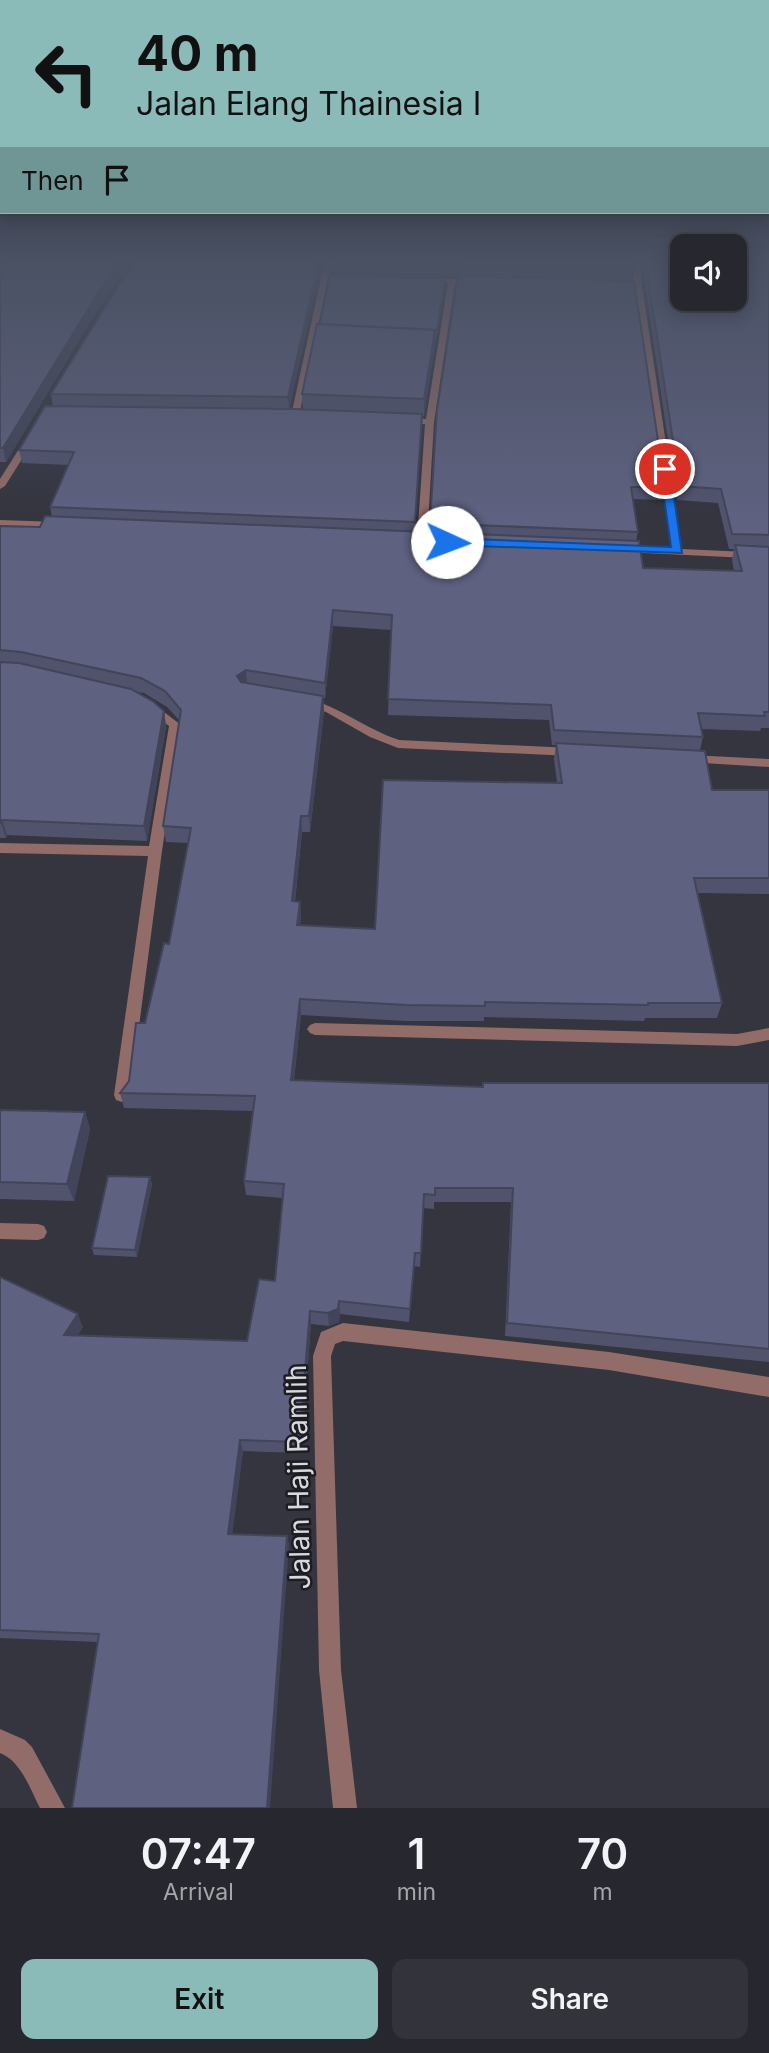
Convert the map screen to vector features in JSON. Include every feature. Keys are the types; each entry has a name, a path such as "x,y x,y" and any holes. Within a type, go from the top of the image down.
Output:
{"street":[{"path":"295,416 312,343"},
{"path":"422,541 430,422 441,343"},
{"path":"643,343 677,551"},
{"path":"284,416 309,417"},
{"path":"390,420 430,422"},
{"path":"0,486 33,433"},
{"path":"0,523 75,526"},
{"path":"408,540 435,541"},
{"path":"610,548 769,556"},
{"path":"286,698 327,705 378,738 398,744 590,753"},
{"path":"122,1095 175,725 162,712 139,699"},
{"path":"673,758 769,763"},
{"path":"0,848 155,851"},
{"path":"315,1029 737,1040 769,1034"},
{"path":"0,1231 38,1232"},
{"name":"Jalan Haji Ramlih","path":"345,1808 330,1670 322,1356 328,1338 343,1332 609,1361 769,1387"},
{"path":"0,1741 17,1748 24,1755 53,1808"}],"building":[{"path":"0,343 67,343 3,448 0,448"},
{"path":"83,343 300,343 288,397 51,394"},
{"path":"313,343 433,343 424,399 302,394"},
{"path":"447,343 643,343 665,487 631,487 638,532 430,523 437,410"},
{"path":"658,343 769,343 769,535 732,534 721,489 680,486"},
{"path":"45,406 294,409 422,414 415,522 50,507 74,452 19,450"},
{"path":"45,516 639,541 643,568 742,571 735,545 769,547 769,712 764,712 765,716 698,713 703,737 554,730 551,705 388,699 392,615 333,610 325,683 246,670 237,676 241,682 323,696 309,816 301,816 292,901 300,902 297,925 375,929 383,780 562,783 556,743 705,751 712,790 769,790 769,878 694,878 722,1003 648,1005 485,1002 485,1006 300,999 291,1080 483,1087 483,1083 769,1083 769,1349 507,1323 513,1188 435,1188 435,1195 424,1194 421,1253 415,1253 410,1309 339,1301 338,1309 328,1313 310,1311 299,1442 240,1440 228,1534 287,1536 267,1808 72,1808 99,1634 0,1630 0,1277 78,1314 64,1335 247,1341 259,1279 275,1281 284,1184 244,1181 255,1096 120,1093 129,1081 136,1023 145,1023 164,943 169,944 191,828 163,826 181,710 165,691 141,678 21,652 0,650 0,526 40,527"},
{"path":"0,662 19,663 131,689 164,711 144,826 2,820 0,823"},
{"path":"0,1110 85,1112 67,1184 0,1182"},
{"path":"108,1176 150,1177 135,1250 92,1248"}],"route":[{"path":"447,542 677,551 665,469"}]}
